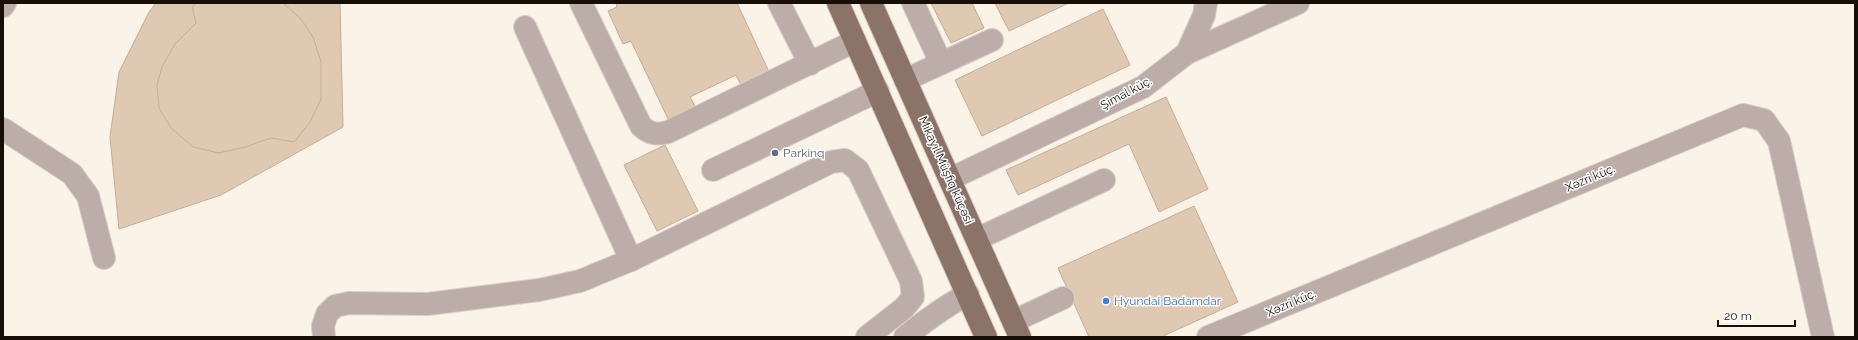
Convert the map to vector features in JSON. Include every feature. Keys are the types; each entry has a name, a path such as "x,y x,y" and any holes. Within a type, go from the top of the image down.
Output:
{"main road":[{"path":"838,3 986,337"},
{"name":"Mikayıl Müşfiq küçəsi","path":"871,3 1017,329"}],"street":[{"path":"581,3 641,126 649,133 659,134 668,132 855,41"},
{"path":"779,3 810,64"},
{"path":"912,3 941,63"},
{"path":"1187,53 1204,15 1206,3"},
{"name":"Şimal küç.","path":"950,179 1143,87 1187,53 1298,3"},
{"path":"525,27 631,260"},
{"path":"905,80 992,40"},
{"path":"713,170 878,91"},
{"name":"Xəzri küç.","path":"1208,337 1743,115 1764,120 1779,141 1822,337"},
{"path":"3,129 72,174 88,196 104,258"},
{"path":"324,337 323,326 327,314 335,306 349,303 428,304 539,290 580,281 631,260 831,162 845,160 858,170 911,281 913,296 904,308 867,337"},
{"path":"978,239 1104,180"},
{"path":"905,337 952,302 968,294"},
{"path":"1017,329 1064,298"}],"building":[{"path":"156,3 340,3 343,127 221,195 119,229 110,137 119,72 149,12"},
{"path":"197,3 283,3 301,19 313,37 321,62 321,99 310,122 294,142 271,138 245,147 219,153 193,147 171,128 159,108 157,85 162,67 175,44 196,23 192,7"},
{"path":"616,3 737,3 770,74 742,87 736,75 690,97 696,108 669,121 631,41 623,44 608,11 617,7"},
{"path":"931,3 972,3 984,28 951,43"},
{"path":"995,3 1069,3 1009,31"},
{"path":"1103,9 1130,65 982,136 955,80"},
{"path":"1166,97 1208,189 1159,212 1129,144 1018,195 1006,170"},
{"path":"665,145 698,211 657,231 624,165"},
{"path":"1194,206 1238,302 1161,337 1089,337 1058,268"}],"place":[{"name":"Parkinq","path":"775,153"},
{"name":"Hyundai Badamdar","path":"1106,301"}]}
